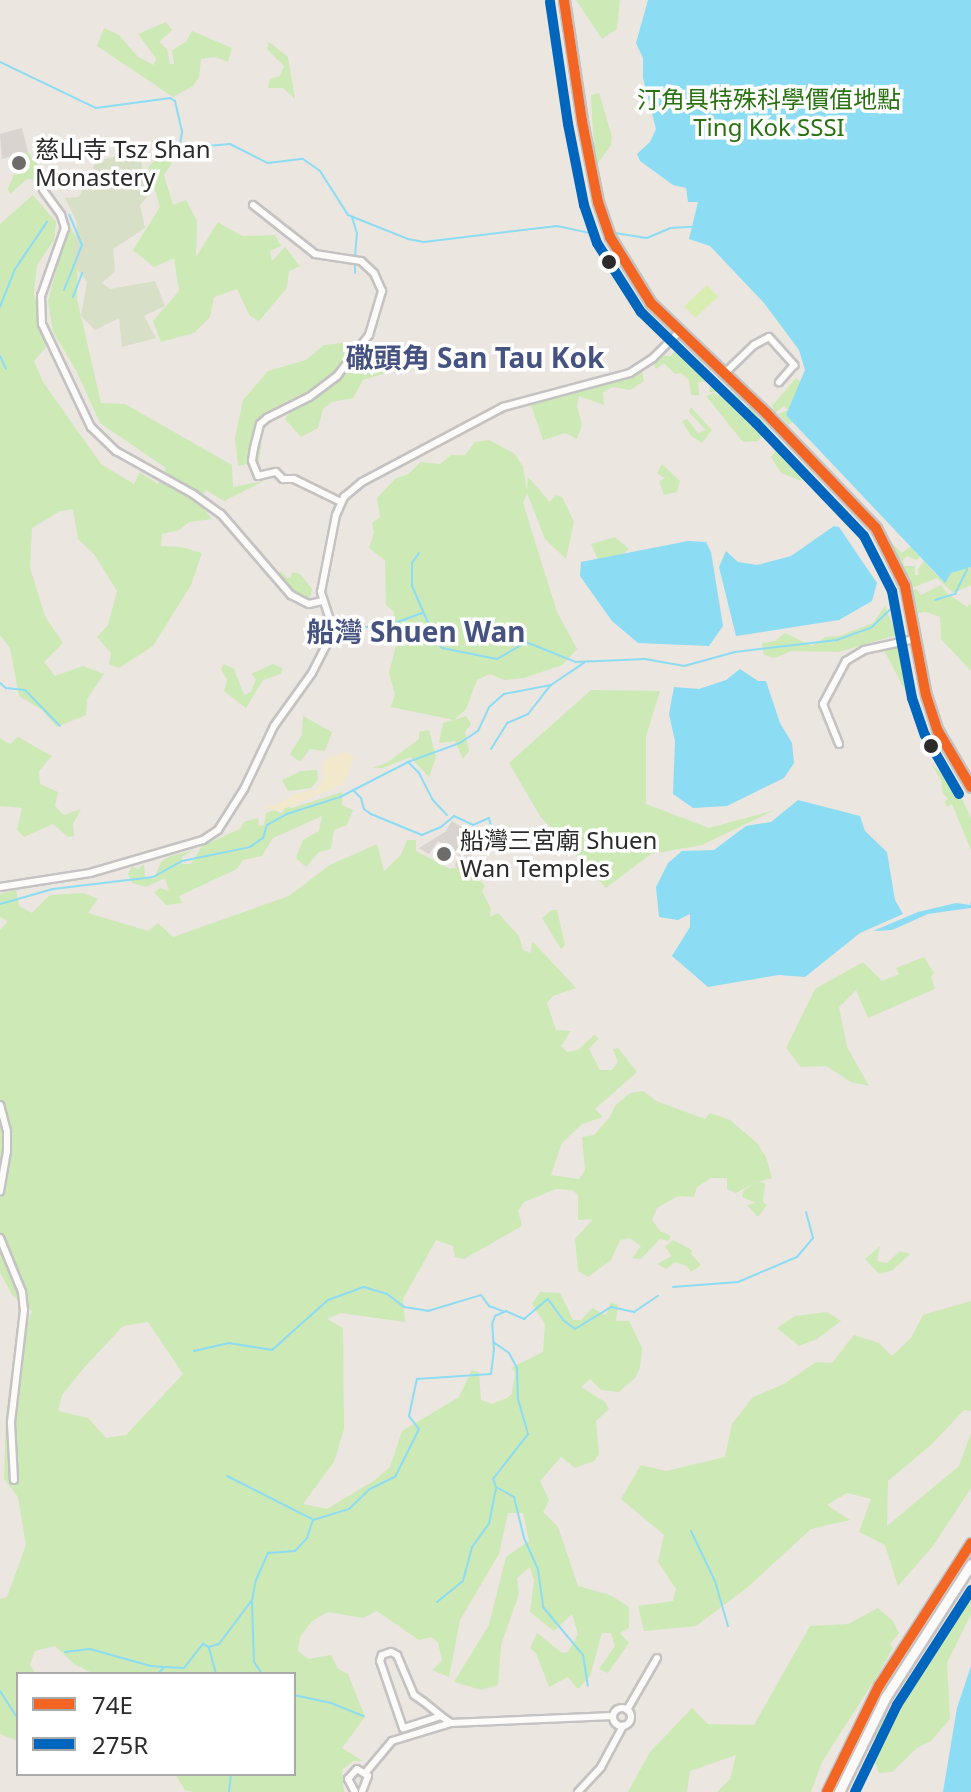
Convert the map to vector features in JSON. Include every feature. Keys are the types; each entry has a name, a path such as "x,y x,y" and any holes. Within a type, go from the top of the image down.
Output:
{"main road":[{"path":"564,0 582,121 603,220 642,292 876,528 905,586 926,695 938,731 971,787"},
{"path":"827,1792 879,1686 971,1543"},
{"path":"839,1792 885,1698 971,1564"}],"street":[{"path":"43,190 61,215 65,236 41,296 42,324 91,427 116,451 193,494 221,514 291,595 309,604 322,601"},
{"path":"253,205 315,254 354,259 374,273 382,291 369,335 337,376 318,391 260,424 252,461 258,476 276,472 283,479 294,479 341,502"},
{"path":"0,887 90,873 203,840 218,830 244,789 274,726 312,673 327,643 331,623 322,601 327,557 341,502 362,482 503,407 630,373 653,358 679,332"},
{"path":"725,373 754,345 769,337 794,365 779,382"},
{"path":"839,744 822,709 824,698 846,661 864,650 915,639"},
{"path":"0,1105 7,1131 0,1191"},
{"path":"0,1238 22,1292 24,1310 11,1423 14,1480"},
{"path":"441,1716 403,1728 380,1661 382,1655 391,1652 397,1655 410,1691 451,1723"},
{"path":"627,1710 657,1658"},
{"path":"366,1772 392,1741 451,1723 613,1716 619,1709 627,1710"},
{"path":"578,1792 601,1767 623,1726 631,1718 627,1710"},
{"path":"613,1716 616,1723 623,1726"},
{"path":"355,1792 349,1782 350,1773 357,1769 366,1772"},
{"path":"362,1792 368,1778 366,1772"}],"green space":[{"path":"576,0 620,0 617,29 602,39"},
{"path":"166,22 172,30 159,42 167,49 170,64 174,64 172,50 186,42 192,31 232,48 228,62 215,57 201,59 199,77 193,86 173,97 97,46 104,28 119,35 138,57 154,65 156,58 138,34"},
{"path":"269,42 288,57 295,99 283,88 268,88 270,79 280,76 284,66 267,49"},
{"path":"599,93 612,137 611,145 595,167 591,95"},
{"path":"28,152 39,166 34,171 43,181 27,179 10,194 8,189 17,167 15,156"},
{"path":"164,152 172,163 164,175 173,205 186,200 197,221 196,257 218,222 242,236 275,235 281,246 270,251 272,261 285,247 300,266 289,271 287,288 259,321 250,316 237,289 214,297 210,317 194,333 161,342 153,321 179,291 174,258 154,267 133,250 160,207 148,167"},
{"path":"126,153 141,161 147,197 140,205 145,228 113,249 115,271 102,283 110,289 155,281 165,306 144,316 156,338 122,347 119,318 95,330 81,316 87,282 73,264 77,222 65,198 79,197 96,162"},
{"path":"33,195 56,222 54,240 37,265 34,293 46,347 34,361 43,382 101,464 134,484 140,472 158,484 166,468 100,423 76,370 53,332 48,301 67,229 59,207 78,241 77,299 101,403 125,404 232,465 233,487 264,481 224,501 206,490 197,501 212,519 189,522 179,530 162,534 161,546 182,547 202,553 191,585 153,646 119,668 109,664 111,653 97,637 108,625 117,591 94,554 78,539 73,509 60,511 32,528 30,568 45,616 63,643 44,662 55,676 83,666 104,674 87,699 86,715 57,727 42,710 19,696 10,648 0,635 0,224"},
{"path":"707,285 718,297 695,318 684,306"},
{"path":"342,343 357,350 355,366 366,370 384,365 389,372 363,380 353,398 332,402 323,409 318,428 301,437 285,419 290,412 288,400 253,427 261,446 259,462 238,466 235,438 243,400 268,371 306,360 324,345"},
{"path":"674,352 687,352 695,359 689,361 691,368 698,361 718,380 717,392 709,392 711,381 698,382 699,395 691,395 689,380 681,373 675,374 664,363 656,369 654,365 663,356 671,356"},
{"path":"631,368 642,372 644,381 630,390 613,387 603,392 604,405 579,396 577,406 582,425 577,439 565,433 543,440 530,402 600,387"},
{"path":"796,378 802,383 795,418 789,425 778,414 788,410 784,406 774,414 772,406"},
{"path":"722,387 741,398 741,407 750,407 769,428 758,441 743,442 706,396 714,393 719,396"},
{"path":"691,407 712,430 702,443 691,436 682,421 687,419 698,433 706,430 689,412"},
{"path":"489,440 515,454 523,467 527,491 528,477 550,502 556,495 562,497 574,522 566,559 545,539 527,493 523,503 557,612 577,649 562,665 524,678 504,680 490,674 477,680 466,709 454,720 391,707 395,694 389,673 396,646 394,612 386,605 385,560 369,548 374,533 372,523 380,517 377,498 396,478 407,475 421,462 440,464 451,455 465,455 475,442"},
{"path":"778,448 806,476 801,481 781,473 771,457"},
{"path":"662,464 680,481 677,492 664,495 659,481 665,478 657,473"},
{"path":"885,536 902,553 911,546 922,555 916,560 907,556 903,560 904,566 915,566 915,575 919,575 918,569 924,561 938,577 971,566 971,585 953,593 937,578 904,591 895,584"},
{"path":"615,537 629,549 616,560 600,564 591,544"},
{"path":"281,571 287,578 291,577 292,572 300,574 312,589 310,598 300,594 293,598 283,590 275,580"},
{"path":"941,585 967,607 971,604 971,671 941,639 940,617 926,612 912,614 905,596 916,589 921,595"},
{"path":"885,606 897,635 839,652 792,651 774,658 764,655 762,643 775,641 785,633 812,646 825,637 839,636 873,623"},
{"path":"900,647 906,665 908,696 885,652 886,649"},
{"path":"224,664 234,669 244,695 251,692 256,679 251,674 273,664 282,668 281,674 263,680 246,708 224,691 227,680 221,669"},
{"path":"591,690 660,691 646,736 646,804 709,828 775,810 702,845 651,854 606,888 540,816 509,763"},
{"path":"303,716 332,732 325,751 310,749 300,762 290,754 302,735"},
{"path":"466,716 471,724 465,732 469,751 463,759 455,741 439,743 443,723"},
{"path":"429,730 436,757 429,777 410,757 383,768 373,768 388,762 419,739 419,732"},
{"path":"18,737 52,756 39,771 40,784 58,792 55,806 64,815 81,809 73,824 74,836 68,837 53,824 24,837 17,830 22,808 0,806 0,738 10,744"},
{"path":"941,761 962,791 960,795 971,818 971,850 952,804 947,807 945,802 948,798 943,794 941,780 931,764 947,778"},
{"path":"317,770 318,780 311,788 288,791 282,780 301,771"},
{"path":"342,792 342,805 353,810 347,825 334,830 331,849 319,852 306,867 296,858 303,840 319,831 322,816 273,838 262,856 243,860 237,869 179,896 182,903 166,905 154,892 160,888 169,891 165,878 146,887 132,883 128,874 132,866 138,869 144,864 145,877 154,879 161,862 170,856 194,850 182,857 182,864 191,864 202,846 240,829 244,822 258,818 259,826 264,825 266,813 274,810 282,813 286,806 292,808"},
{"path":"407,840 416,840 416,851 450,869 480,861 481,866 473,873 485,886 482,891 491,909 490,917 498,913 519,936 523,950 531,953 532,942 535,944 576,988 553,996 547,1003 556,1030 571,1031 561,1046 567,1052 578,1050 594,1035 599,1038 589,1049 600,1070 612,1070 618,1062 613,1049 618,1048 637,1072 595,1109 603,1117 582,1124 562,1143 551,1175 579,1179 585,1170 582,1137 594,1135 610,1117 615,1106 630,1093 643,1091 656,1101 705,1119 710,1113 730,1120 757,1143 766,1157 772,1178 758,1182 765,1183 763,1202 767,1205 758,1217 747,1205 756,1203 742,1197 743,1191 757,1182 736,1193 727,1189 727,1178 711,1178 697,1187 694,1197 678,1196 657,1208 652,1220 660,1231 671,1236 668,1241 660,1239 641,1259 632,1258 641,1246 630,1238 620,1240 611,1260 588,1277 578,1271 575,1239 593,1219 578,1220 578,1195 572,1190 556,1189 524,1202 518,1211 522,1226 464,1259 455,1257 453,1246 436,1240 403,1299 405,1322 341,1313 327,1319 343,1328 344,1429 334,1462 303,1504 327,1509 375,1480 390,1467 402,1431 459,1397 472,1370 479,1372 481,1400 492,1404 512,1394 515,1372 511,1368 543,1352 545,1324 532,1304 540,1292 560,1293 573,1320 581,1320 592,1308 606,1315 611,1302 618,1305 616,1321 629,1321 642,1348 640,1368 635,1378 619,1392 601,1390 590,1379 581,1387 605,1402 609,1409 596,1421 599,1454 594,1461 575,1468 561,1457 540,1481 549,1500 543,1512 558,1527 578,1586 610,1595 629,1607 629,1628 620,1633 629,1643 608,1673 599,1669 615,1646 611,1633 602,1633 590,1676 578,1689 568,1677 549,1687 536,1653 530,1648 537,1633 562,1653 568,1652 578,1634 572,1614 554,1631 530,1612 534,1580 530,1567 517,1578 519,1594 501,1645 498,1685 481,1690 454,1682 489,1625 506,1557 529,1541 523,1513 508,1513 499,1554 460,1620 449,1677 432,1670 442,1661 438,1642 431,1637 419,1640 377,1611 363,1618 328,1612 312,1621 300,1637 298,1651 308,1659 331,1655 338,1669 348,1674 365,1717 342,1748 363,1761 353,1761 342,1770 344,1792 194,1792 185,1790 176,1776 296,1776 296,1672 90,1672 74,1664 55,1646 35,1651 30,1665 35,1672 16,1672 16,1740 0,1734 0,1599 7,1597 26,1545 18,1497 4,1479 6,1414 14,1352 32,1311 12,1295 0,1272 0,930 8,921 0,917 0,894 16,890 19,906 32,913 50,895 83,893 98,899 88,913 148,931 158,923 173,937 289,896 330,865 377,844 384,871 401,855","holes":["148,1322 183,1374 126,1435 106,1438 88,1418 58,1411 62,1395 123,1326"]},
{"path":"557,910 565,945 561,949 542,918"},
{"path":"924,957 934,973 931,976 935,989 868,1018 856,990 839,1007 847,1047 869,1086 851,1082 826,1066 801,1067 786,1048 815,989 863,962 882,981 899,974 896,968"},
{"path":"673,1240 692,1250 691,1254 701,1265 691,1272 687,1266 675,1262 666,1269 657,1264 672,1256 665,1247"},
{"path":"880,1246 877,1261 887,1263 900,1251 910,1254 893,1270 879,1274 865,1259"},
{"path":"971,1301 971,1411 964,1410 932,1444 888,1481 887,1526 959,1466 971,1433 971,1488 933,1546 898,1586 885,1545 859,1532 871,1499 847,1493 827,1505 850,1520 811,1529 748,1587 696,1626 644,1631 638,1606 673,1601 676,1589 658,1562 664,1535 621,1499 641,1465 666,1471 725,1457 732,1424 753,1397 784,1384 816,1362 832,1363 854,1335 879,1343 892,1356 911,1338 923,1315"},
{"path":"827,1312 841,1321 817,1339 799,1346 777,1328 795,1316"},
{"path":"971,1594 971,1614 947,1663 950,1719 931,1741 917,1748 892,1772 879,1773 870,1751 877,1742 871,1726 899,1701 910,1683 916,1681 918,1671"},
{"path":"878,1608 893,1621 899,1633 890,1644 893,1648 877,1676 822,1762 811,1792 717,1792 730,1779 736,1755 690,1771 687,1792 628,1792 650,1752 692,1708 708,1724 754,1725 810,1626 848,1624"}],"sand":[{"path":"346,752 357,759 352,761 344,784 279,811 265,808 264,805 275,806 295,794 317,789 325,776 322,768 326,759"}],"shaded area":[{"path":"22,128 28,152 2,159 0,134"},
{"path":"452,821 478,838 471,852 473,862 464,869 455,866 459,854 438,841 429,854 419,848 445,832"}],"water":[{"path":"648,0 971,0 971,567 951,573 945,583 786,415 805,370 799,350 764,303 710,246 689,239 698,202 688,202 686,188 673,185 640,161 637,154 650,142 656,129 643,78 643,58 636,43"},
{"path":"834,526 839,527 877,583 872,601 839,620 736,636 719,567 726,551 738,562 757,565 791,556"},
{"path":"688,541 706,542 711,552 723,626 709,646 638,643 612,621 580,576 581,562"},
{"path":"740,669 758,681 766,681 780,723 792,743 794,763 784,778 727,806 693,808 673,794 675,741 669,714 674,687 699,689 726,680"},
{"path":"798,800 860,816 865,831 887,852 895,900 903,914 860,933 805,977 779,975 708,987 672,956 690,927 690,914 678,920 659,917 656,887 668,863 682,851 714,850 746,826 771,822"},
{"path":"971,901 971,908 928,914 892,930 873,931 918,912 956,903 970,905"},
{"path":"971,1666 971,1792 943,1792 957,1708"}],"waterway":[{"path":"0,62 96,108 170,98 175,101 182,132 180,144 185,148 230,144 268,163 303,159 320,171 348,215 408,239 424,242 557,226 595,234"},
{"path":"64,290 82,245 69,215"},
{"path":"352,217 357,233 355,256"},
{"path":"0,307 15,269 47,222"},
{"path":"615,233 647,238 670,228 692,227"},
{"path":"355,262 355,273"},
{"path":"73,297 82,273"},
{"path":"0,356 6,369"},
{"path":"419,553 412,563 412,586 436,641 442,648 497,659 526,642 576,662 645,659 684,666 735,652 837,640 872,627 895,605"},
{"path":"935,600 955,594 967,569"},
{"path":"342,630 392,624 422,613"},
{"path":"491,749 507,723 528,714 551,685 584,663"},
{"path":"0,683 6,688 25,690 60,726"},
{"path":"0,904 53,889 153,877 182,861 250,847 263,838 267,825 287,814 340,797 408,762 460,743 478,731 489,707 504,694 551,685"},
{"path":"408,762 419,773 432,799 447,815"},
{"path":"353,790 361,798 364,809 371,814 422,835 441,827 454,816 473,825 489,818 491,826 481,840"},
{"path":"673,1287 738,1282 797,1257 813,1238 806,1212"},
{"path":"194,1351 229,1343 272,1350 328,1300 364,1287 387,1294 404,1307 428,1311 481,1295 489,1306 503,1311"},
{"path":"215,1672 209,1647 219,1644 252,1600 256,1580 268,1553 295,1551 307,1538 313,1520 349,1509 370,1489 395,1477 419,1429 409,1416 417,1379 491,1374 494,1350 492,1324 495,1316 506,1311 524,1319 548,1299 563,1320 575,1329 611,1307 634,1312 658,1296"},
{"path":"437,1602 463,1581 472,1547 489,1524 496,1487 493,1479 528,1434 518,1399 517,1368 509,1353 493,1342"},
{"path":"227,1476 312,1519"},
{"path":"498,1488 514,1497 524,1538 538,1570 543,1607 583,1655 588,1686"},
{"path":"691,1531 715,1581 728,1626"},
{"path":"252,1602 254,1662 261,1672"},
{"path":"160,1672 164,1667 184,1668 203,1644 209,1647"},
{"path":"65,1652 90,1649 164,1667"},
{"path":"0,1691 16,1716"},
{"path":"296,1695 331,1703 364,1716"},
{"path":"229,1792 231,1776"}],"transit line":[{"name":"74E","path":"564,0 582,121 598,202 610,237 651,303 766,413 876,528 905,586 926,695 938,731 971,787"},
{"name":"275R","path":"550,2 568,124 584,205 597,243 641,312 756,423 864,536 892,591 912,698 925,735 959,794"},
{"name":"74E","path":"827,1792 879,1686 971,1543"},
{"name":"275R","path":"855,1792 897,1705 971,1590"}],"place":[{"name":"慈山寺 Tsz Shan Monastery","path":"19,163"},
{"name":"船灣三宮廟 Shuen Wan Temples","path":"444,854"}],"district":[{"name":"䃟頭角 San Tau Kok","path":"475,357"},
{"name":"船灣 Shuen Wan","path":"416,631"}],"park label":[{"name":"汀角具特殊科學價值地點 Ting Kok SSSI","path":"769,113"}]}
